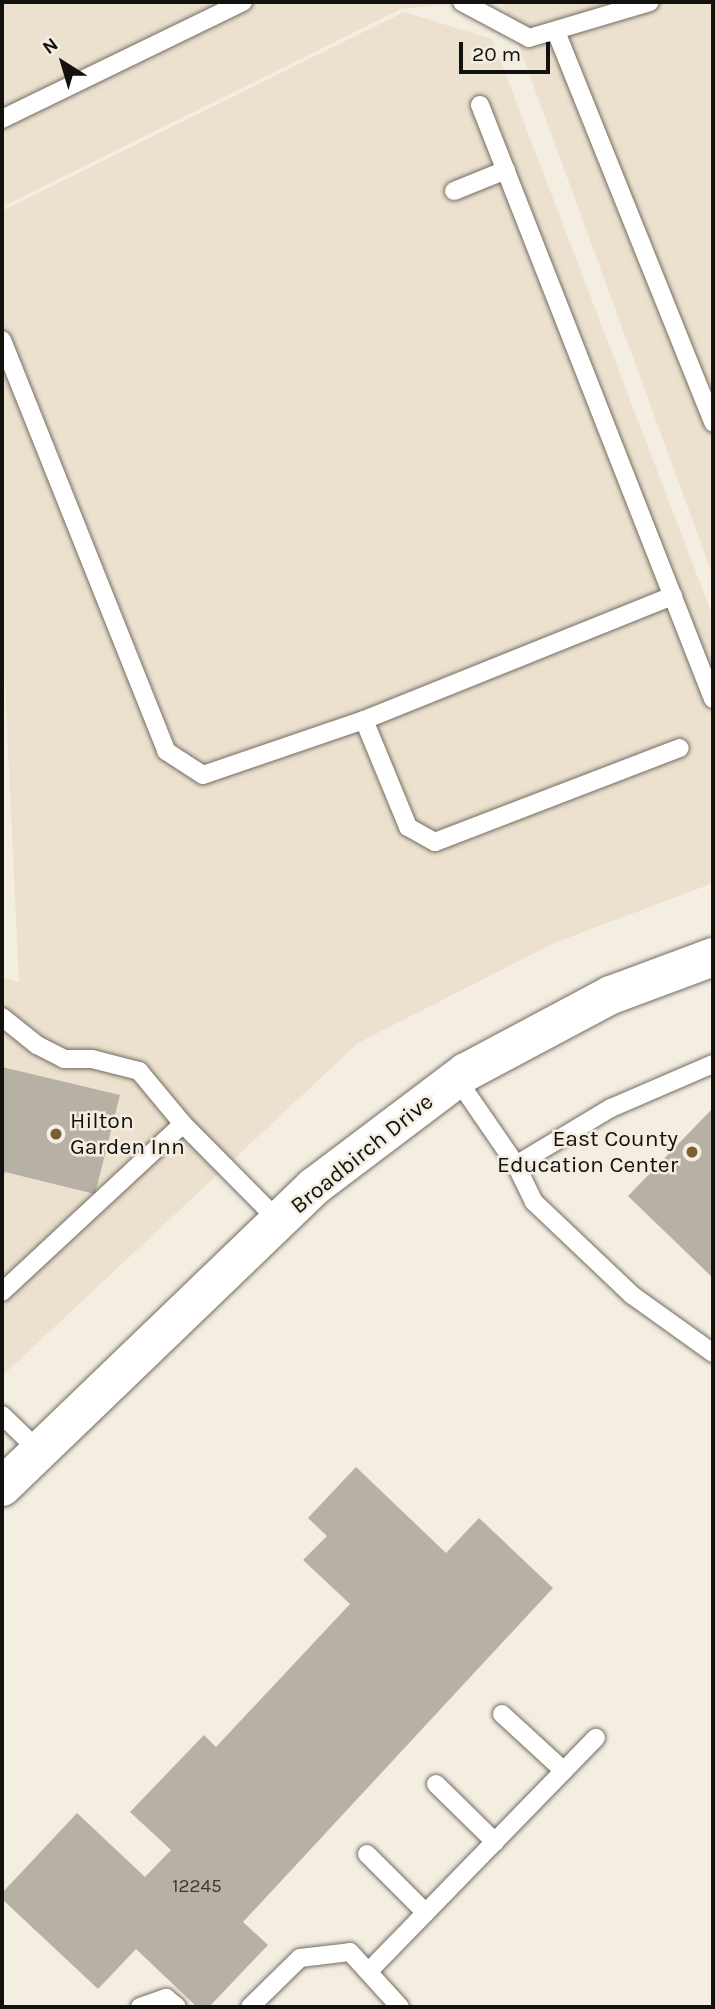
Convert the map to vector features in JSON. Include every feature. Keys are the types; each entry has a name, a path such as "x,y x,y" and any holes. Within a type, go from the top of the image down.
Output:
{"street":[{"name":"Broadbirch Drive","path":"2,1487 315,1186 457,1079 611,995 713,957"}],"lane":[{"path":"2,119 243,2"},
{"path":"462,2 529,38 557,34 650,2"},
{"path":"557,34 713,423"},
{"path":"480,105 713,699"},
{"path":"454,191 506,170"},
{"path":"2,340 166,751 203,775 364,720 673,596"},
{"path":"364,720 408,828 435,842 680,748"},
{"path":"2,1017 37,1045 64,1059 92,1059 139,1071 183,1124 279,1221"},
{"path":"516,1165 611,1108 713,1064"},
{"path":"457,1079 516,1165 534,1202 632,1295 713,1353"},
{"path":"2,1292 183,1124"},
{"path":"2,1415 39,1451"},
{"path":"502,1714 564,1771"},
{"path":"370,1970 596,1738"},
{"path":"436,1784 495,1842"},
{"path":"367,1854 426,1913"},
{"path":"250,2007 300,1958 350,1952 370,1970 400,2007"},
{"path":"140,2007 166,1998 177,2007"}],"shaded area":[{"path":"2,2 468,2 401,9 2,207"},
{"path":"503,2 713,2 713,576"},
{"path":"404,12 492,39 713,617 713,883 554,943 358,1043 2,1376 2,978 19,982 2,619 2,211"}],"building":[{"name":"Hilton Garden Inn","path":"2,1067 120,1095 95,1194 5,1172 2,1182"},
{"name":"East County Education Center","path":"713,1108 713,1278 628,1196"},
{"path":"356,1467 446,1553 479,1518 553,1588 243,1922 268,1945 209,2007 197,2007 136,1949 98,1989 2,1899 2,1893 77,1813 145,1877 171,1850 130,1812 204,1735 216,1747 350,1604 303,1560 327,1536 308,1518"}],"place":[{"name":"Hilton Garden Inn","path":"56,1134"},
{"name":"East County Education Center","path":"692,1152"}]}
